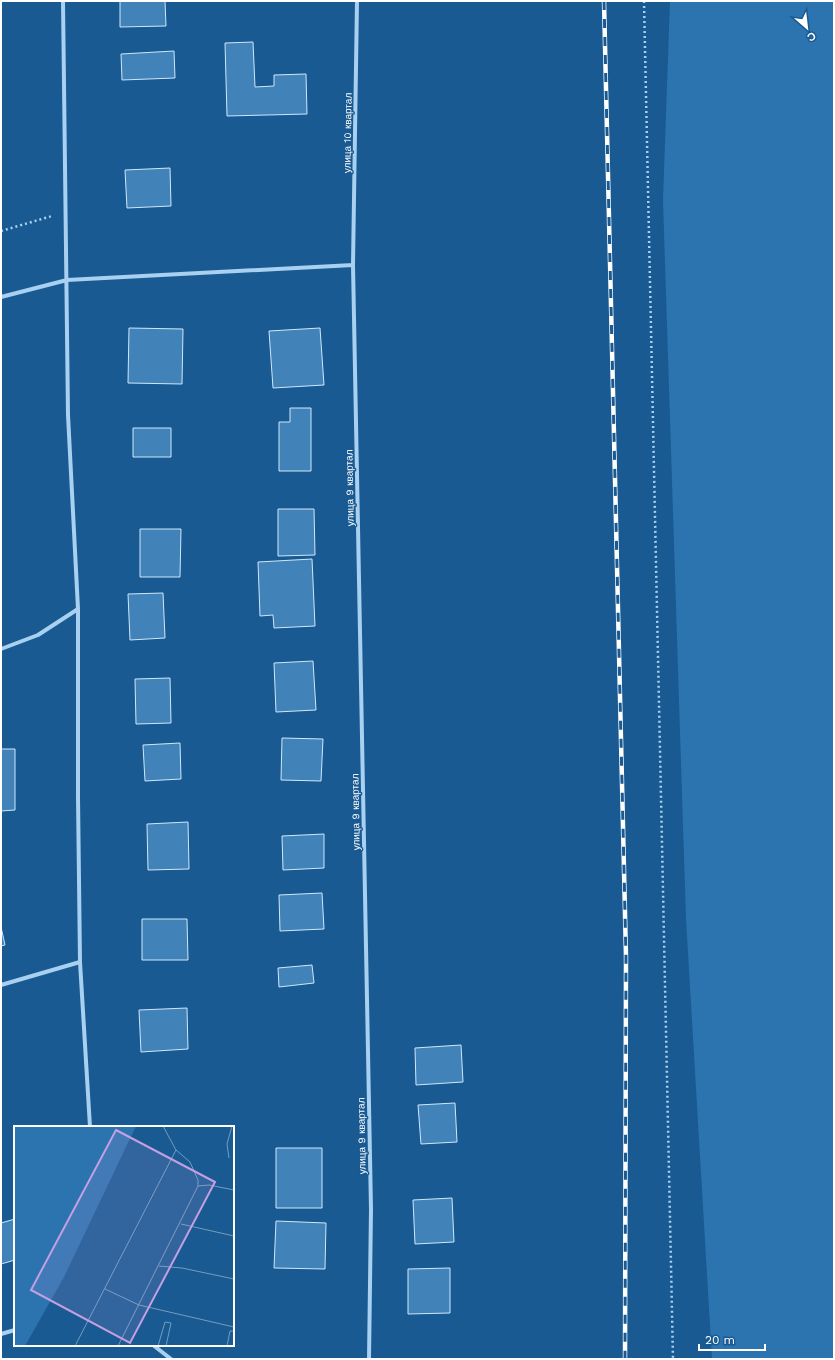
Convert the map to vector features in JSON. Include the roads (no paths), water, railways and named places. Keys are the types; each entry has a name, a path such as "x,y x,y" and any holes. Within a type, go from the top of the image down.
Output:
{"street":[{"path":"63,1 68,415 78,609 80,962 90,1126"},
{"name":"улица 10 квартал","path":"353,265 357,1"},
{"path":"1,297 67,280 353,265"},
{"name":"улица 9 квартал","path":"353,265 370,1201 369,1359"},
{"path":"1,649 38,635 78,609"},
{"path":"1,985 80,962"},
{"path":"1,1334 14,1330"},
{"path":"154,1346 171,1359"}],"railway":[{"path":"604,1 626,957 625,1359"}]}
